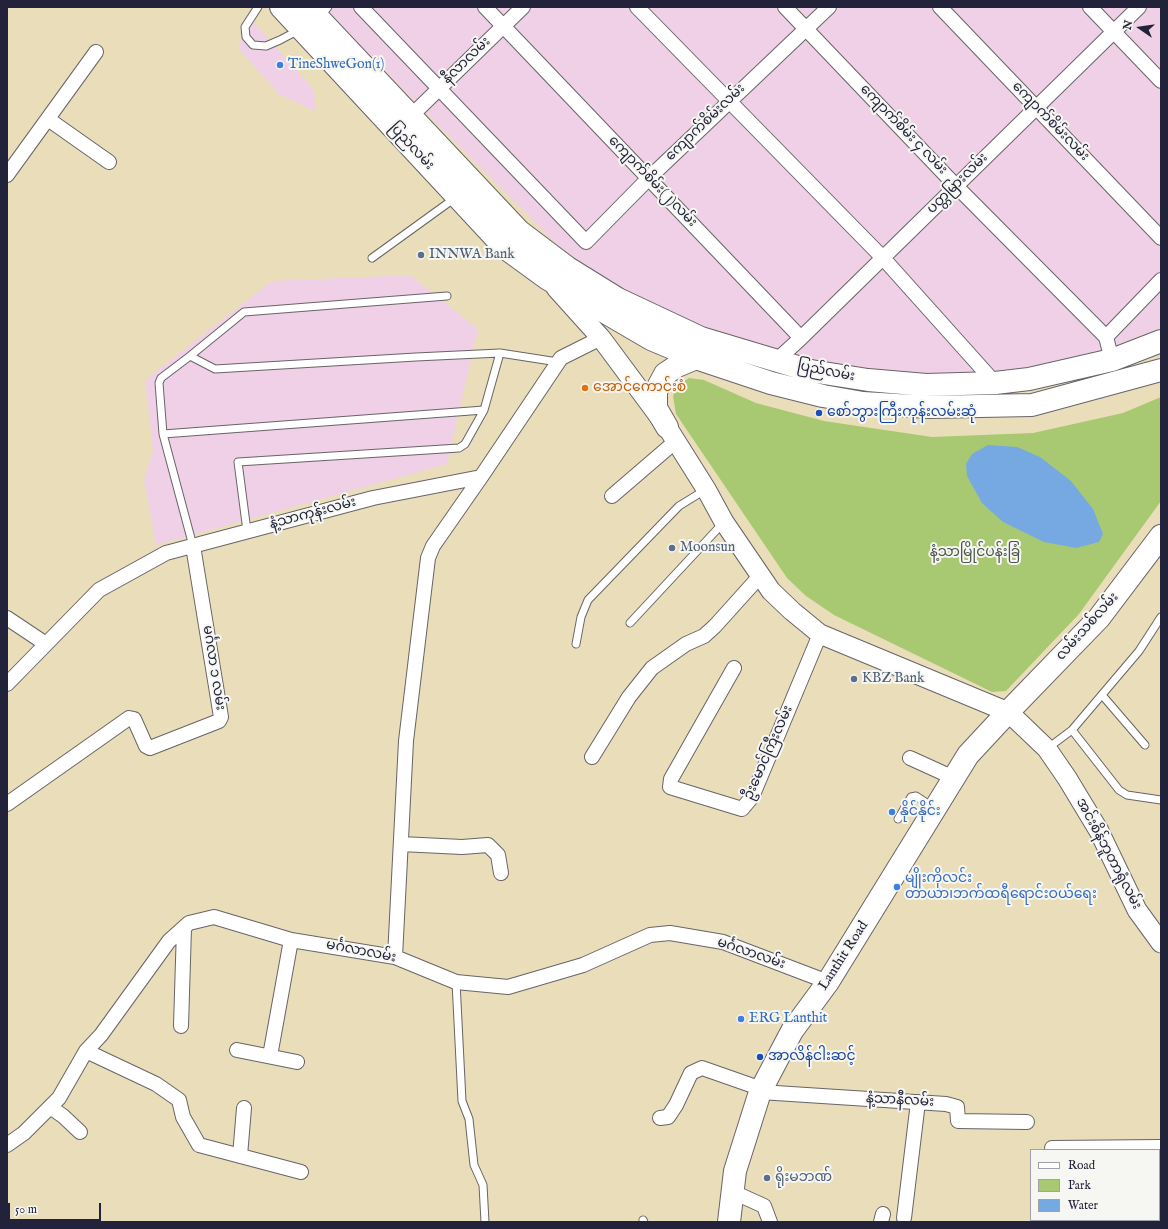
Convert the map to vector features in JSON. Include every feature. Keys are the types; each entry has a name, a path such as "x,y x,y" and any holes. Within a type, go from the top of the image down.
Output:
{"main road":[{"name":"ပြည်လမ်း","path":"280,7 314,15 403,123 457,197 504,247 548,279 614,307"},
{"name":"ပြည်လမ်း","path":"403,123 519,230 568,268 651,339 777,360 811,371 868,380 926,385 995,383 1029,378 1112,360 1161,341"},
{"name":"ပြည်လမ်း","path":"519,230 548,279"},
{"path":"548,279 599,336 671,434"},
{"path":"599,336 614,307"},
{"name":"ပြည်လမ်း","path":"698,348 771,383 823,396 863,403 929,407 1032,405 1161,370"},
{"path":"698,348 665,374 656,391 656,408 706,489 724,522 771,591 820,634 1008,712"},
{"name":"လမ်းသစ်လမ်း","path":"1008,712 1099,618 1161,536"},
{"name":"အင်းစိန်ဘူတာရုံလမ်း","path":"1008,712 1047,749 1067,778 1099,831 1137,910 1161,943"},
{"name":"Lanthit Road","path":"729,1222 735,1171 761,1091 792,1031 828,982 968,756 1008,712"}],"street":[{"path":"361,7 438,89"},
{"name":"ကျောက်စိမ်း(၂)လမ်း","path":"485,7 801,338"},
{"name":"နီလာလမ်း","path":"403,123 523,7"},
{"path":"637,7 883,258 995,383"},
{"name":"ကျောက်စိမ်း ၄ လမ်း","path":"785,7 956,186 1106,337"},
{"name":"ကျောက်စိမ်းလမ်း","path":"438,89 586,242 649,178 829,7"},
{"name":"ကျောက်စိမ်းလမ်း","path":"940,7 1161,238"},
{"path":"1090,7 1161,81"},
{"name":"ပတ္တမြားလမ်း","path":"777,360 1139,7"},
{"path":"7,175 96,52"},
{"path":"48,119 109,162"},
{"path":"1112,360 1106,337 1161,280"},
{"path":"395,957 406,741 428,558 433,546 561,358 599,336"},
{"path":"612,496 671,434"},
{"name":"နံ့သာကုန်းလမ်း","path":"7,684 99,590 166,553 373,498 481,477"},
{"name":"မင်္ဂလာ ၁ လမ်း","path":"7,804 129,718 134,719 146,746 150,748 219,721 221,716 192,546"},
{"path":"592,757 629,697 652,668 686,644 704,636 715,626 760,576"},
{"path":"7,618 46,644"},
{"name":"ဦးမောင်ကြီးလမ်း","path":"734,668 671,779 670,787 742,809 752,797 820,634"},
{"path":"910,758 954,778"},
{"path":"401,844 462,847 488,845 498,855 501,873"},
{"name":"မင်္ဂလာလမ်း","path":"7,1145 24,1133 59,1098 86,1052 169,941 189,924 214,917 291,940 395,957 456,982 508,987 583,965 650,935 670,933 723,942 828,982"},
{"path":"181,1026 184,928"},
{"path":"270,1056 291,940"},
{"path":"237,1050 297,1062"},
{"path":"86,1052 156,1084 179,1100 183,1117 198,1145 301,1172"},
{"name":"နံ့သာနီလမ်း","path":"660,1118 668,1117 676,1105 691,1073 702,1068 761,1091 946,1104 957,1108 958,1121 1027,1122"},
{"path":"904,1218 918,1102"},
{"path":"50,1107 64,1116 80,1132"},
{"path":"240,1156 244,1108"},
{"path":"1052,1148 1161,1146"},
{"path":"733,1192 764,1206 770,1222"}],"lane":[{"path":"258,7 245,27 246,37 253,45 266,46 280,40 314,15"},
{"path":"372,258 457,197"},
{"path":"192,546 163,434 159,383 160,378 190,356 244,312 448,296"},
{"path":"190,356 215,370 416,356 500,353 558,362"},
{"path":"248,532 238,462 460,448 465,444 484,410 500,353"},
{"path":"163,434 484,410"},
{"path":"576,644 581,617 588,600 679,506 706,489"},
{"path":"630,623 724,522"},
{"path":"1047,749 1072,730 1139,651 1161,617"},
{"path":"1102,695 1145,745"},
{"path":"1072,730 1119,790 1127,795 1161,800"},
{"path":"898,819 911,797 916,796 935,809"},
{"path":"456,982 462,1100 468,1120 474,1165 483,1185 485,1222"}],"shaded area":[{"path":"322,7 1161,7 1161,334 1035,371 932,376 835,366 763,350 711,330 614,289 552,240"},
{"path":"249,17 314,90 315,111 280,95 238,48"},
{"path":"410,275 478,329 447,464 156,545 144,480 153,450 145,380 272,281"}],"green space":[{"name":"နံ့သာမြိုင်ပန်းခြံ","path":"689,378 704,380 756,403 824,421 932,437 1033,433 1123,413 1161,397 1161,501 1079,614 1006,691 992,692 834,615 806,596 787,578 676,414 673,396 678,385"}],"water":[{"path":"988,445 1017,447 1040,457 1071,481 1093,509 1103,534 1099,542 1076,548 1044,542 1003,522 982,503 967,476 966,464 972,454"}],"place":[{"name":"TineShweGon(1)","path":"280,65"},
{"name":"INNWA Bank","path":"421,255"},
{"name":"အောင်ကောင်းစံ","path":"585,388"},
{"name":"စော်ဘွားကြီးကုန်းလမ်းဆုံ","path":"819,413"},
{"name":"Moonsun","path":"672,548"},
{"name":"KBZ Bank","path":"854,679"},
{"name":"နိုင်နိုင်း","path":"892,812"},
{"name":"မျိုးကိုလင်း တာယာ၊ဘက်ထရီရောင်းဝယ်ရေး","path":"897,887"},
{"name":"ERG Lanthit","path":"741,1019"},
{"name":"အာလိန်ငါးဆင့်","path":"760,1057"},
{"name":"ရိုးမဘဏ်","path":"767,1178"}]}
